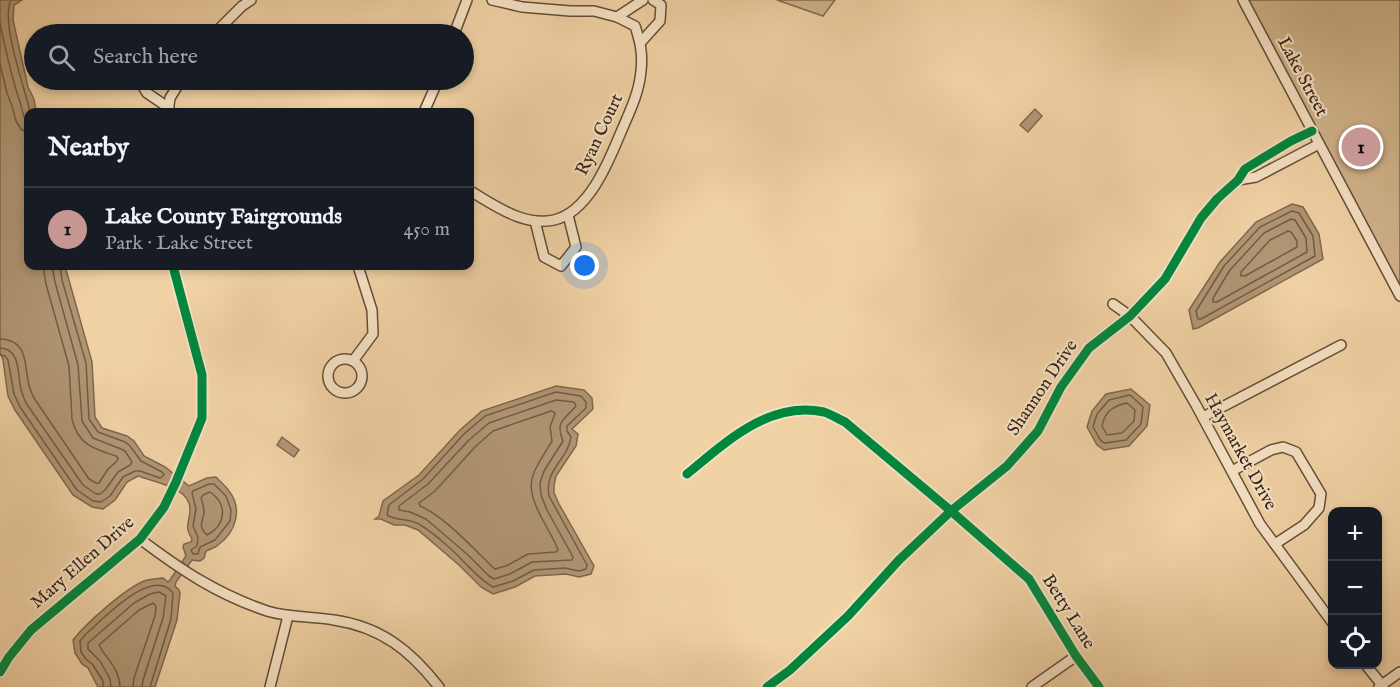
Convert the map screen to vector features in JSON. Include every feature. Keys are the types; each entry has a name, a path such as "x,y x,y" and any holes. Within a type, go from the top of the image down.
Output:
{"street":[{"path":"224,24 251,0"},
{"path":"458,24 467,0"},
{"path":"492,0 522,7 594,11 617,17 643,0"},
{"path":"641,42 660,21 661,6 653,0"},
{"name":"Lake Street","path":"1243,0 1400,296"},
{"name":"Ryan Court","path":"568,215 590,194 605,170 637,94 641,69 641,42 635,26 617,17"},
{"path":"145,90 166,108"},
{"path":"169,108 170,98 175,90"},
{"path":"426,108 434,90"},
{"name":"Shannon Drive","path":"767,687 790,670 839,624 899,560 951,511 1008,466 1038,430 1061,387 1089,348 1130,316 1165,279 1201,218 1238,180 1245,169 1312,131"},
{"name":"Shannon Drive","path":"1238,180 1256,177 1319,144"},
{"path":"474,193 515,217 535,221 553,220 568,215 576,247 561,266 544,257 535,221"},
{"name":"Mary Ellen Drive","path":"0,672 31,630 140,538 164,507 187,456 202,418 202,375 174,270"},
{"path":"353,362 373,334 372,310 359,270"},
{"name":"Haymarket Drive","path":"1113,304 1130,316 1166,353 1260,524 1328,617"},
{"path":"1203,417 1341,345"},
{"name":"Betty Lane","path":"687,474 735,435 761,420 784,412 801,409 826,413 845,422 1029,579 1076,656 1099,687"},
{"path":"1232,471 1271,450 1283,447 1296,452 1321,494 1319,508 1304,525 1275,544"},
{"path":"140,538 198,580 225,594 288,616 341,621 357,624 380,633 415,659 439,687"},
{"path":"270,687 288,616"},
{"path":"1032,687 1076,656"},
{"path":"1369,669 1381,686 1400,672"}],"shaded area":[{"path":"777,0 835,0 823,16"},
{"path":"1244,0 1400,0 1400,293"}],"water":[{"path":"0,0 22,0 14,5 13,20 24,69 24,90 30,90 35,108 24,108 24,270 66,270 92,362 95,417 102,428 127,436 134,441 144,456 165,467 189,486 207,478 216,477 228,489 236,505 235,520 229,534 217,546 206,551 204,558 200,561 192,560 176,582 175,586 180,593 177,620 155,687 98,687 88,668 82,664 75,653 73,640 106,607 136,585 151,579 163,578 168,582 170,580 186,556 184,544 191,542 192,539 188,528 189,503 179,491 138,476 127,482 115,500 103,509 92,507 73,495 15,410 8,396 0,352"},
{"path":"1035,109 1042,116 1028,132 1020,125"},
{"path":"1292,204 1303,207 1319,234 1323,259 1193,329 1189,310 1220,262 1256,222"},
{"path":"556,386 584,390 592,398 593,409 572,429 578,434 576,446 556,476 554,485 554,493 559,504 594,566 591,574 579,577 566,574 535,576 515,587 493,594 481,587 418,530 375,519 379,516 383,501 419,475 460,430 482,411"},
{"path":"1131,389 1150,405 1147,426 1129,446 1104,450 1097,445 1087,427 1092,411 1106,394"},
{"path":"282,437 299,450 294,457 277,445"}],"cycle path":[{"path":"767,687 790,670 848,616 899,560 951,511 1007,466 1038,431 1061,387 1089,348 1130,316 1165,279 1201,218 1238,180 1245,169 1312,131"},
{"path":"0,672 31,630 140,539 164,507 176,482 202,418 202,375 174,270"},
{"path":"687,474 750,426 785,412 804,410 824,412 845,422 1029,579 1076,656 1099,687"}],"place":[{"name":"Lake County Fairgrounds","path":"1361,147"}]}
